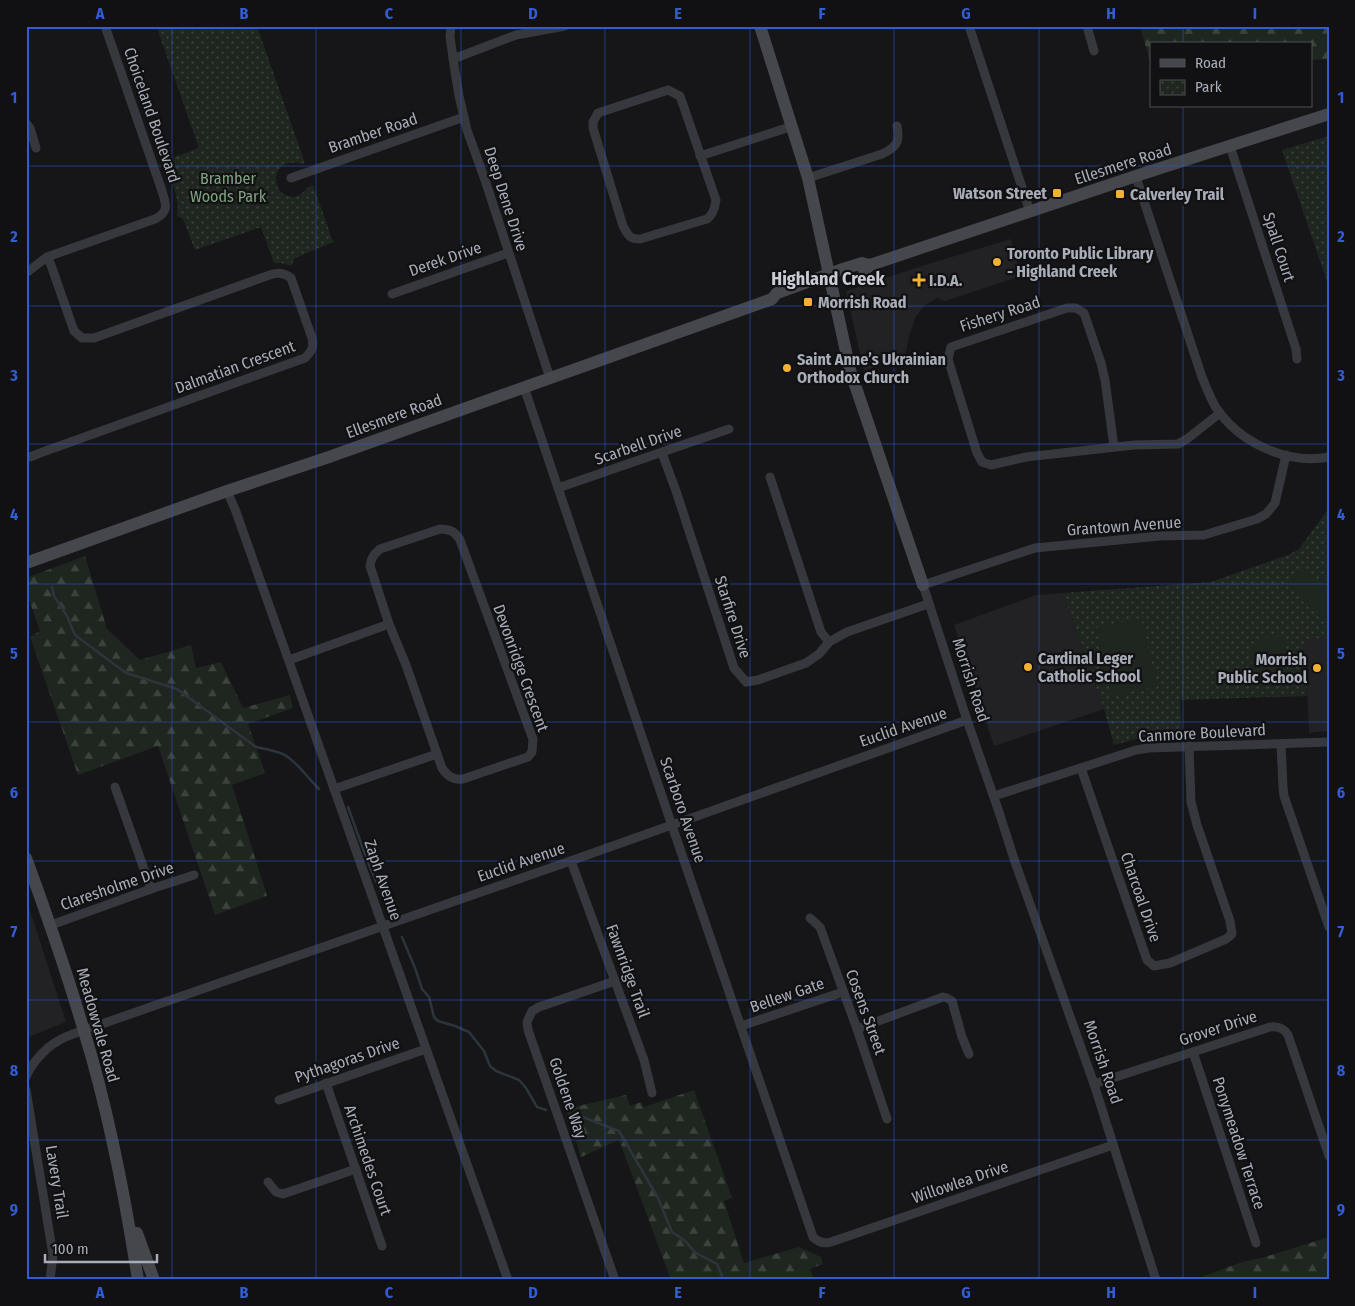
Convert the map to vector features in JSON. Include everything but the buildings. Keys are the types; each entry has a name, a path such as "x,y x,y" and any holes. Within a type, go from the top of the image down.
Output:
{"main road":[{"name":"Morrish Road","path":"760,26 808,178 850,370 923,585"},
{"name":"Ellesmere Road","path":"26,563 772,299 777,293 830,278 862,263 870,265 1329,114"},
{"name":"Meadowvale Road","path":"26,858 84,1030 106,1113 126,1205 138,1280"},
{"name":"Meadowvale Road","path":"126,1205 154,1280"}],"street":[{"name":"Choiceland Boulevard","path":"26,273 47,257 155,219 165,211 166,206 162,188 105,26"},
{"name":"Deep Dene Drive","path":"451,26 450,36 457,88 467,130 550,378"},
{"path":"453,59 513,36 564,26"},
{"path":"970,26 1030,212"},
{"path":"1087,26 1094,51"},
{"path":"668,90 680,96 700,156 716,200 710,217 640,239 634,239 628,235 623,226 593,128 593,122 598,114 668,90"},
{"name":"Bramber Road","path":"291,178 464,118"},
{"path":"26,123 30,128 36,148"},
{"path":"700,156 793,126"},
{"path":"808,178 874,157 892,149 898,143 897,126"},
{"name":"Spall Court","path":"1230,146 1296,349 1297,359"},
{"path":"1136,177 1202,378 1211,399 1232,425 1259,445 1286,455 1311,458 1329,457"},
{"name":"Derek Drive","path":"392,294 508,253"},
{"name":"Dalmatian Crescent","path":"26,456 30,457 305,358 312,352 314,346 291,278 278,273 273,273 94,338 82,338 74,331 47,257"},
{"name":"Fishery Road","path":"1114,447 1101,363 1084,313 1076,308 1067,308 952,347 948,359 977,453 982,462 992,465 1026,457 1114,447 1178,444 1220,412"},
{"name":"Scarboro Avenue","path":"524,387 811,1233 817,1241"},
{"name":"Scarbell Drive","path":"558,488 729,429"},
{"name":"Starfire Drive","path":"662,452 734,668 746,682 758,680 806,663 829,642 847,632 928,604"},
{"name":"Grantown Avenue","path":"923,585 1036,548 1160,536 1204,535 1257,519 1266,514 1275,503 1286,455"},
{"path":"770,477 821,632 829,642"},
{"name":"Zaph Avenue","path":"227,491 290,660 508,1280"},
{"name":"Devonridge Crescent","path":"440,529 448,529 456,534 460,540 531,734 532,752 528,757 463,780 456,780 446,774 442,768 406,665 389,624 370,566 371,558 380,550 440,529"},
{"name":"Morrish Road","path":"923,585 1014,859 1094,1084 1156,1280"},
{"path":"290,660 389,624"},
{"name":"Euclid Avenue","path":"84,1030 967,720"},
{"name":"Canmore Boulevard","path":"994,796 1136,750 1161,747 1329,742"},
{"path":"1280,744 1284,796 1329,927"},
{"name":"Charcoal Drive","path":"1082,768 1147,960 1154,966 1170,963 1226,939 1232,934 1230,921 1191,802 1189,746"},
{"path":"334,789 437,754"},
{"path":"115,786 150,889"},
{"name":"Fawnridge Trail","path":"571,860 644,1060 652,1094"},
{"name":"Claresholme Drive","path":"50,926 194,875"},
{"name":"Cosens Street","path":"810,918 820,927 857,1028 887,1119"},
{"name":"Goldene Way","path":"615,981 539,1007 532,1011 527,1022 528,1030 616,1280"},
{"name":"Bellew Gate","path":"741,1026 843,992"},
{"path":"857,1028 942,997 947,998 952,1001 962,1038 969,1054"},
{"name":"Grover Drive","path":"1094,1084 1270,1027 1281,1028 1288,1035 1328,1154"},
{"path":"26,1077 37,1059 57,1041 84,1030"},
{"name":"Pythagoras Drive","path":"279,1100 426,1049"},
{"name":"Ponymeadow Terrace","path":"1193,1052 1256,1243"},
{"name":"Archimedes Court","path":"326,1083 382,1246"},
{"name":"Lavery Trail","path":"26,1090 53,1255 50,1280"},
{"name":"Willowlea Drive","path":"817,1241 831,1242 1113,1145"},
{"path":"268,1182 276,1192 282,1194 356,1169"}],"shaded area":[{"path":"1011,239 1021,276 945,301 937,298 925,305 915,318 905,357 864,371 846,291"},
{"name":"Cardinal Leger Catholic School","path":"1063,593 1104,709 994,746 954,625 1036,595"},
{"name":"Morrish Public School","path":"1329,638 1329,731 1309,733 1305,639"},
{"path":"26,898 66,1022 31,1036 26,1041"}],"green space":[{"name":"Bramber Woods Park","path":"157,26 257,26 305,163 289,163 281,167 277,172 276,183 282,193 293,197 313,185 333,242 295,258 291,266 274,263 261,227 195,250 183,219 177,216 178,202 164,161 199,148"},
{"path":"1140,26 1329,26 1329,59 1312,60 1312,42 1150,42 1150,62"},
{"path":"1329,136 1329,287 1282,150"},
{"path":"1329,508 1329,638 1305,639 1307,696 1180,700 1182,734 1148,736 1114,745 1104,709 1063,593 1211,582 1288,555 1299,549"},
{"path":"85,556 107,629 140,660 191,645 196,668 221,662 243,708 290,695 293,708 248,724 265,773 232,785 267,896 215,915 158,746 78,775 30,637 40,631 26,591 26,578"},
{"path":"1329,570 1329,623 1303,602 1306,597 1302,598 1288,587 1288,584 1300,571 1311,575 1316,586"},
{"path":"1141,618 1157,686 1112,696 1096,628"},
{"path":"1264,637 1285,637 1286,671 1254,672 1251,656 1252,649"},
{"path":"694,1090 732,1198 724,1201 744,1263 799,1247 821,1257 823,1264 810,1269 814,1280 671,1280 619,1140 581,1157 566,1109 626,1095 630,1106 641,1102 644,1107"},
{"path":"1329,1237 1329,1280 1194,1280 1242,1262 1265,1257"}],"waterway":[{"path":"52,587 54,596 67,616 75,635 126,673 177,689 256,747 285,755 319,789"},
{"path":"348,807 374,876 386,900 392,907"},
{"path":"402,937 422,989 429,997 434,1017 438,1021 469,1032 484,1051 490,1066 496,1071 519,1080 537,1107 546,1110"},
{"path":"580,1116 619,1131 658,1198 672,1232 684,1240 696,1253 717,1264 722,1280"}],"place":[{"name":"Watson Street","path":"1057,193"},
{"name":"Calverley Trail","path":"1120,194"},
{"name":"Toronto Public Library - Highland Creek","path":"997,262"},
{"name":"I.D.A.","path":"919,280"},
{"name":"Morrish Road","path":"808,302"},
{"name":"Saint Anne’s Ukrainian Orthodox Church","path":"787,368"},
{"name":"Cardinal Leger Catholic School","path":"1028,667"},
{"name":"Morrish Public School","path":"1317,668"}],"district":[{"name":"Highland Creek","path":"828,279"}]}
